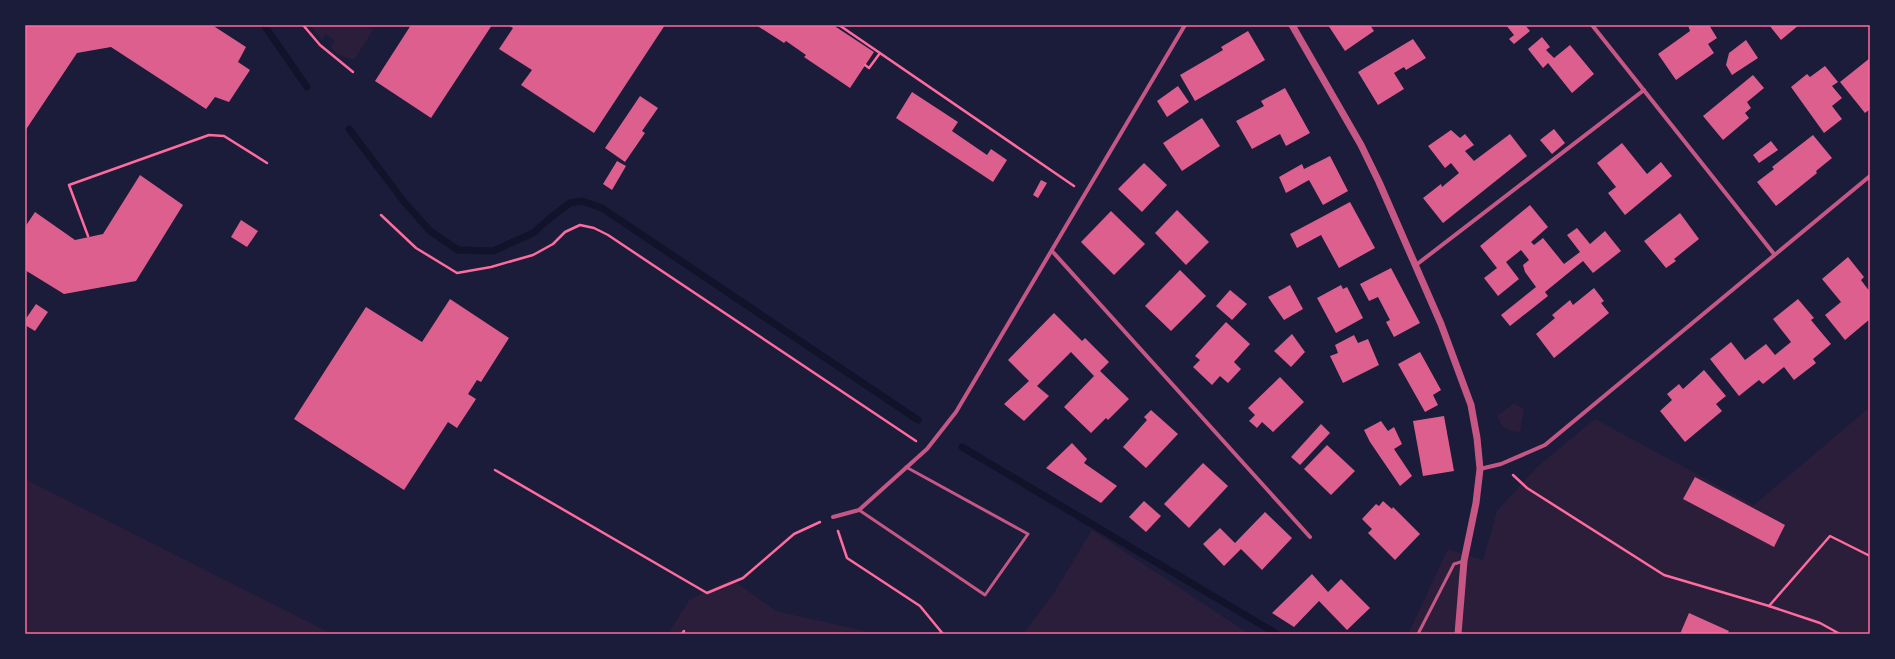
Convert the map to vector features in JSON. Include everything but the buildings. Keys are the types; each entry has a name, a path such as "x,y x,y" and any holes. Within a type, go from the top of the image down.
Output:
{"street":[{"path":"833,517 859,510 906,466 928,449 956,412 1185,25"},
{"path":"1292,25 1361,145 1416,265 1441,324 1471,405 1477,438 1480,470 1476,503 1464,561 1458,634"},
{"path":"1592,25 1774,254"},
{"path":"1416,265 1644,90"},
{"path":"1480,470 1500,464 1545,445 1870,176"},
{"path":"1052,251 1310,537"}],"lane":[{"path":"859,510 985,595 1028,534 906,466"},
{"path":"1418,634 1454,564 1464,561"}],"path":[{"path":"303,25 320,45 353,72"},
{"path":"839,25 1086,194"},
{"path":"865,65 869,68 880,53"},
{"path":"88,236 69,185 209,135 224,136 267,163"},
{"path":"381,215 416,248 457,273 491,267 533,255 553,244 565,232 580,225 594,228 608,235 928,449"},
{"path":"1500,464 1527,488 1664,575 1769,606 1820,624 1840,634"},
{"path":"495,470 707,593 743,578 794,534 833,517 848,558 920,606 943,634"},
{"path":"1769,606 1830,536 1870,556"}],"shaded area":[{"path":"310,25 364,25 373,30 354,60 337,54 331,47 335,41 326,34 322,40"},
{"path":"1514,403 1524,409 1520,432 1509,430 1503,426 1497,416"},
{"path":"1870,407 1870,634 1408,634 1448,549 1483,560 1497,511 1537,467 1595,419 1754,505"},
{"path":"25,479 332,634 25,634"},
{"path":"1092,530 1249,634 1023,634 1054,593"},
{"path":"731,579 776,611 878,634 668,634 689,600"}],"waterway":[{"path":"264,25 307,87"},
{"path":"349,129 405,203 430,231 458,250 493,251 533,233 570,203 582,201 602,208 918,420"},
{"path":"962,447 1277,634"}]}
